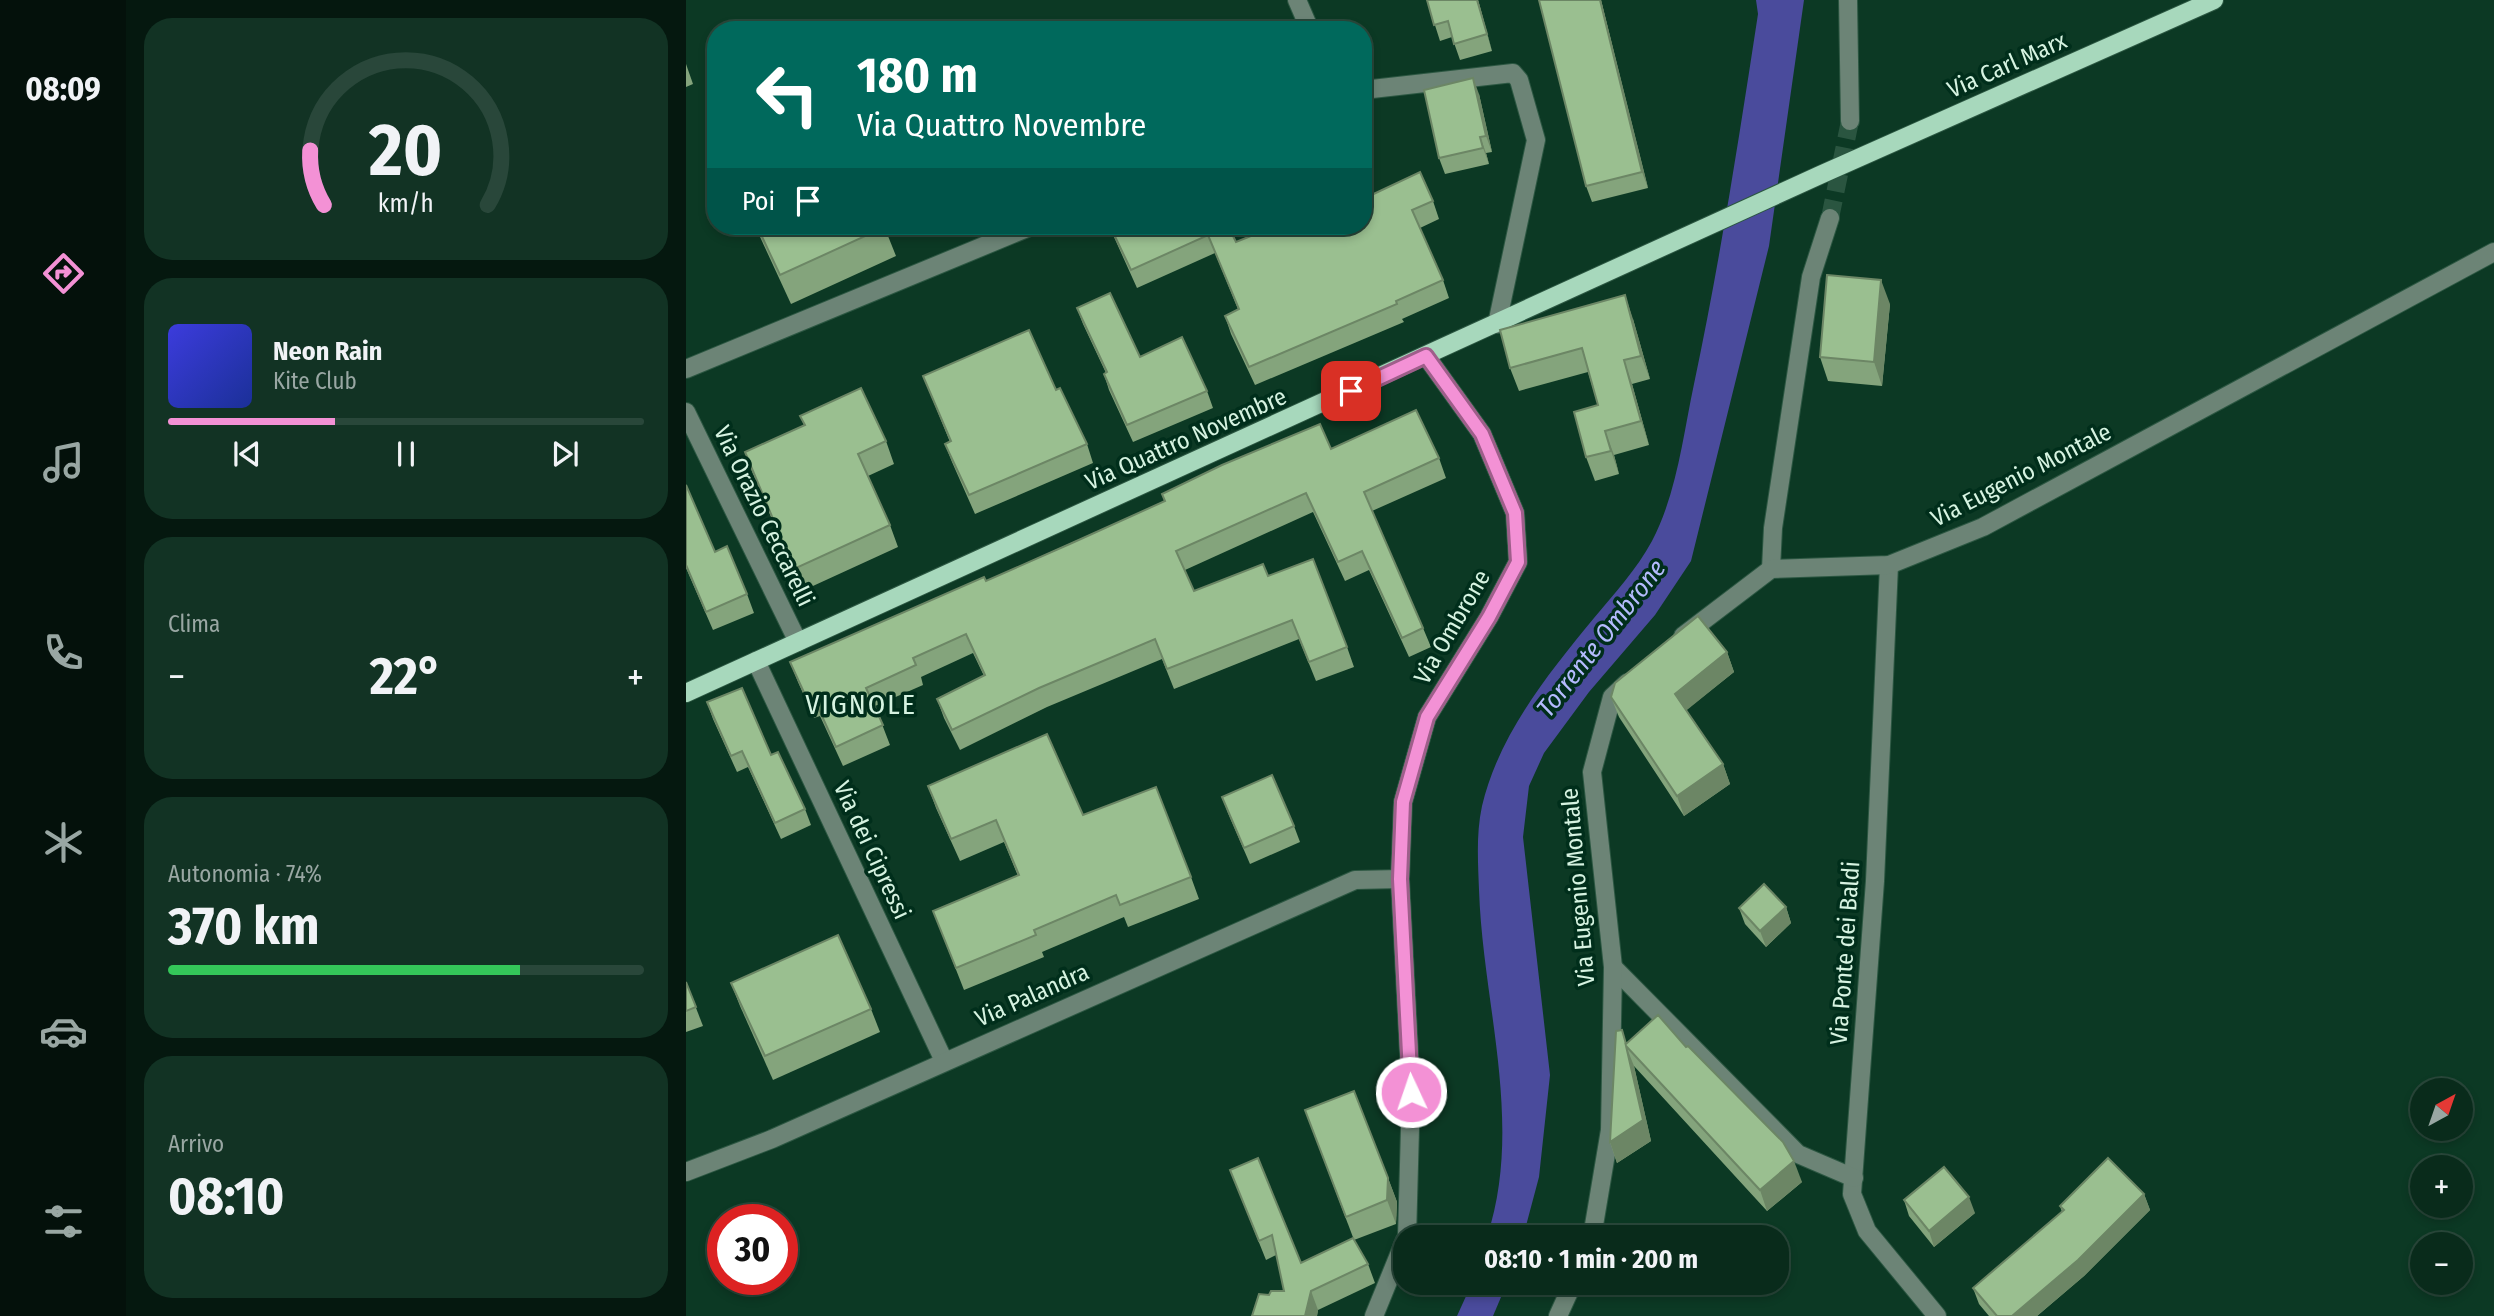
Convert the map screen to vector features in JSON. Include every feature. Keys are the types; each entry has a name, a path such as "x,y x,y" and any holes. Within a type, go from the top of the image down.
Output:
{"main road":[{"name":"Via Carl Marx","path":"1820,175 2214,0"},
{"name":"Via Quattro Novembre","path":"686,693 1672,245 1820,175"}],"street":[{"path":"1297,0 1306,21"},
{"path":"1848,0 1850,121"},
{"path":"1372,89 1513,74 1519,80 1536,140 1497,324"},
{"path":"1667,648 1771,569 1773,528 1811,277 1830,218"},
{"path":"686,369 1010,235"},
{"name":"Via Eugenio Montale","path":"1771,569 1889,565 1983,527 2494,252"},
{"name":"Via Ombrone","path":"1406,1225 1411,1092 1400,879 1403,802 1427,717 1489,617 1518,562 1515,513 1482,434 1426,356"},
{"name":"Via Orazio Ceccarelli","path":"686,412 798,642"},
{"name":"Via Ponte dei Baldi","path":"1889,565 1875,881 1852,1194 1867,1231 1937,1316"},
{"name":"Via dei Cipressi","path":"756,661 944,1060"},
{"name":"Via Eugenio Montale","path":"1594,1225 1610,1129 1612,967 1592,772 1612,697 1638,673"},
{"name":"Via Palandra","path":"686,1172 772,1139 944,1060 1355,880 1400,879"},
{"path":"1612,967 1798,1154 1854,1178"},
{"name":"Via Ombrone","path":"1374,1316 1393,1270"},
{"path":"1558,1316 1568,1295"}],"water":[{"name":"Torrente Ombrone","path":"1756,0 1804,0 1769,246 1691,561 1655,615 1589,692 1544,753 1529,786 1523,837 1550,1075 1539,1177 1526,1225 1490,1225 1502,1151 1502,1108 1479,890 1478,838 1482,806 1500,754 1527,706 1559,661 1639,561 1652,541 1668,504 1721,246 1758,14"},
{"path":"1467,1295 1502,1295 1493,1316 1457,1316"}],"building":[{"path":"1427,0 1477,0 1487,34 1454,44 1448,21 1434,25"},
{"path":"1539,0 1600,0 1642,172 1586,186"},
{"path":"1473,78 1486,136 1480,137 1483,148 1439,158 1424,90"},
{"path":"1420,172 1433,201 1412,210 1443,280 1396,301 1397,304 1249,367 1225,316 1239,309 1208,235 1232,235 1236,242 1254,235 1372,235 1372,195"},
{"path":"761,235 868,235 780,275"},
{"path":"1114,235 1208,235 1131,270"},
{"path":"1827,275 1881,280 1874,362 1820,357"},
{"path":"1110,293 1140,357 1182,337 1207,391 1127,425 1104,374 1107,372 1077,308"},
{"path":"1625,295 1641,356 1624,360 1641,421 1605,431 1611,451 1586,457 1574,412 1598,405 1582,348 1510,368 1500,330"},
{"path":"1029,330 1056,390 1060,388 1087,444 969,495 945,444 951,441 923,376"},
{"path":"861,388 886,441 858,454 890,525 794,569 745,452 805,425 800,416"},
{"path":"1416,410 1439,458 1364,492 1423,628 1402,638 1362,551 1338,562 1306,493 1176,551 1194,591 1263,564 1268,576 1313,559 1347,647 1309,662 1292,620 1167,669 1155,639 1039,688 952,730 937,699 985,675 966,634 913,658 916,665 866,688 883,725 836,747 813,696 807,699 790,662 984,577 986,581 1072,543 1165,501 1162,494 1222,465 1320,424 1331,449"},
{"path":"686,485 715,552 727,546 747,594 706,612 686,565"},
{"path":"1698,616 1727,652 1675,694 1723,764 1677,796 1611,697 1615,683"},
{"path":"742,688 771,755 778,752 805,809 775,823 742,751 731,756 707,702"},
{"path":"1047,734 1083,815 1156,787 1191,877 1120,905 1116,895 1034,930 1036,935 956,968 933,911 1019,875 996,820 951,839 928,786"},
{"path":"1272,775 1294,826 1244,848 1222,797"},
{"path":"1764,884 1786,907 1760,931 1739,908"},
{"path":"838,935 871,1009 765,1056 731,983"},
{"path":"686,982 696,1007 686,1011"},
{"path":"1658,1015 1686,1047 1688,1046 1783,1142 1794,1161 1760,1190 1626,1046 1643,1120 1610,1142 1616,1031 1622,1030 1626,1044"},
{"path":"1354,1091 1388,1178 1387,1200 1346,1217 1305,1110"},
{"path":"1258,1158 1301,1263 1353,1238 1368,1264 1311,1291 1305,1316 1252,1316 1259,1294 1269,1295 1271,1291 1284,1291 1272,1235 1259,1241 1230,1170"},
{"path":"2108,1158 2144,1194 2078,1260 2012,1316 1997,1316 1973,1288 2064,1210 2060,1206"},
{"path":"1944,1167 1969,1197 1929,1231 1904,1200"}],"tunnel":[{"path":"1830,218 1850,121"}],"district":[{"name":"VIGNOLE","path":"861,704"}],"route":[{"path":"1351,391 1426,356 1482,434 1515,513 1518,562 1489,617 1427,717 1403,802 1400,879 1411,1092"}]}
